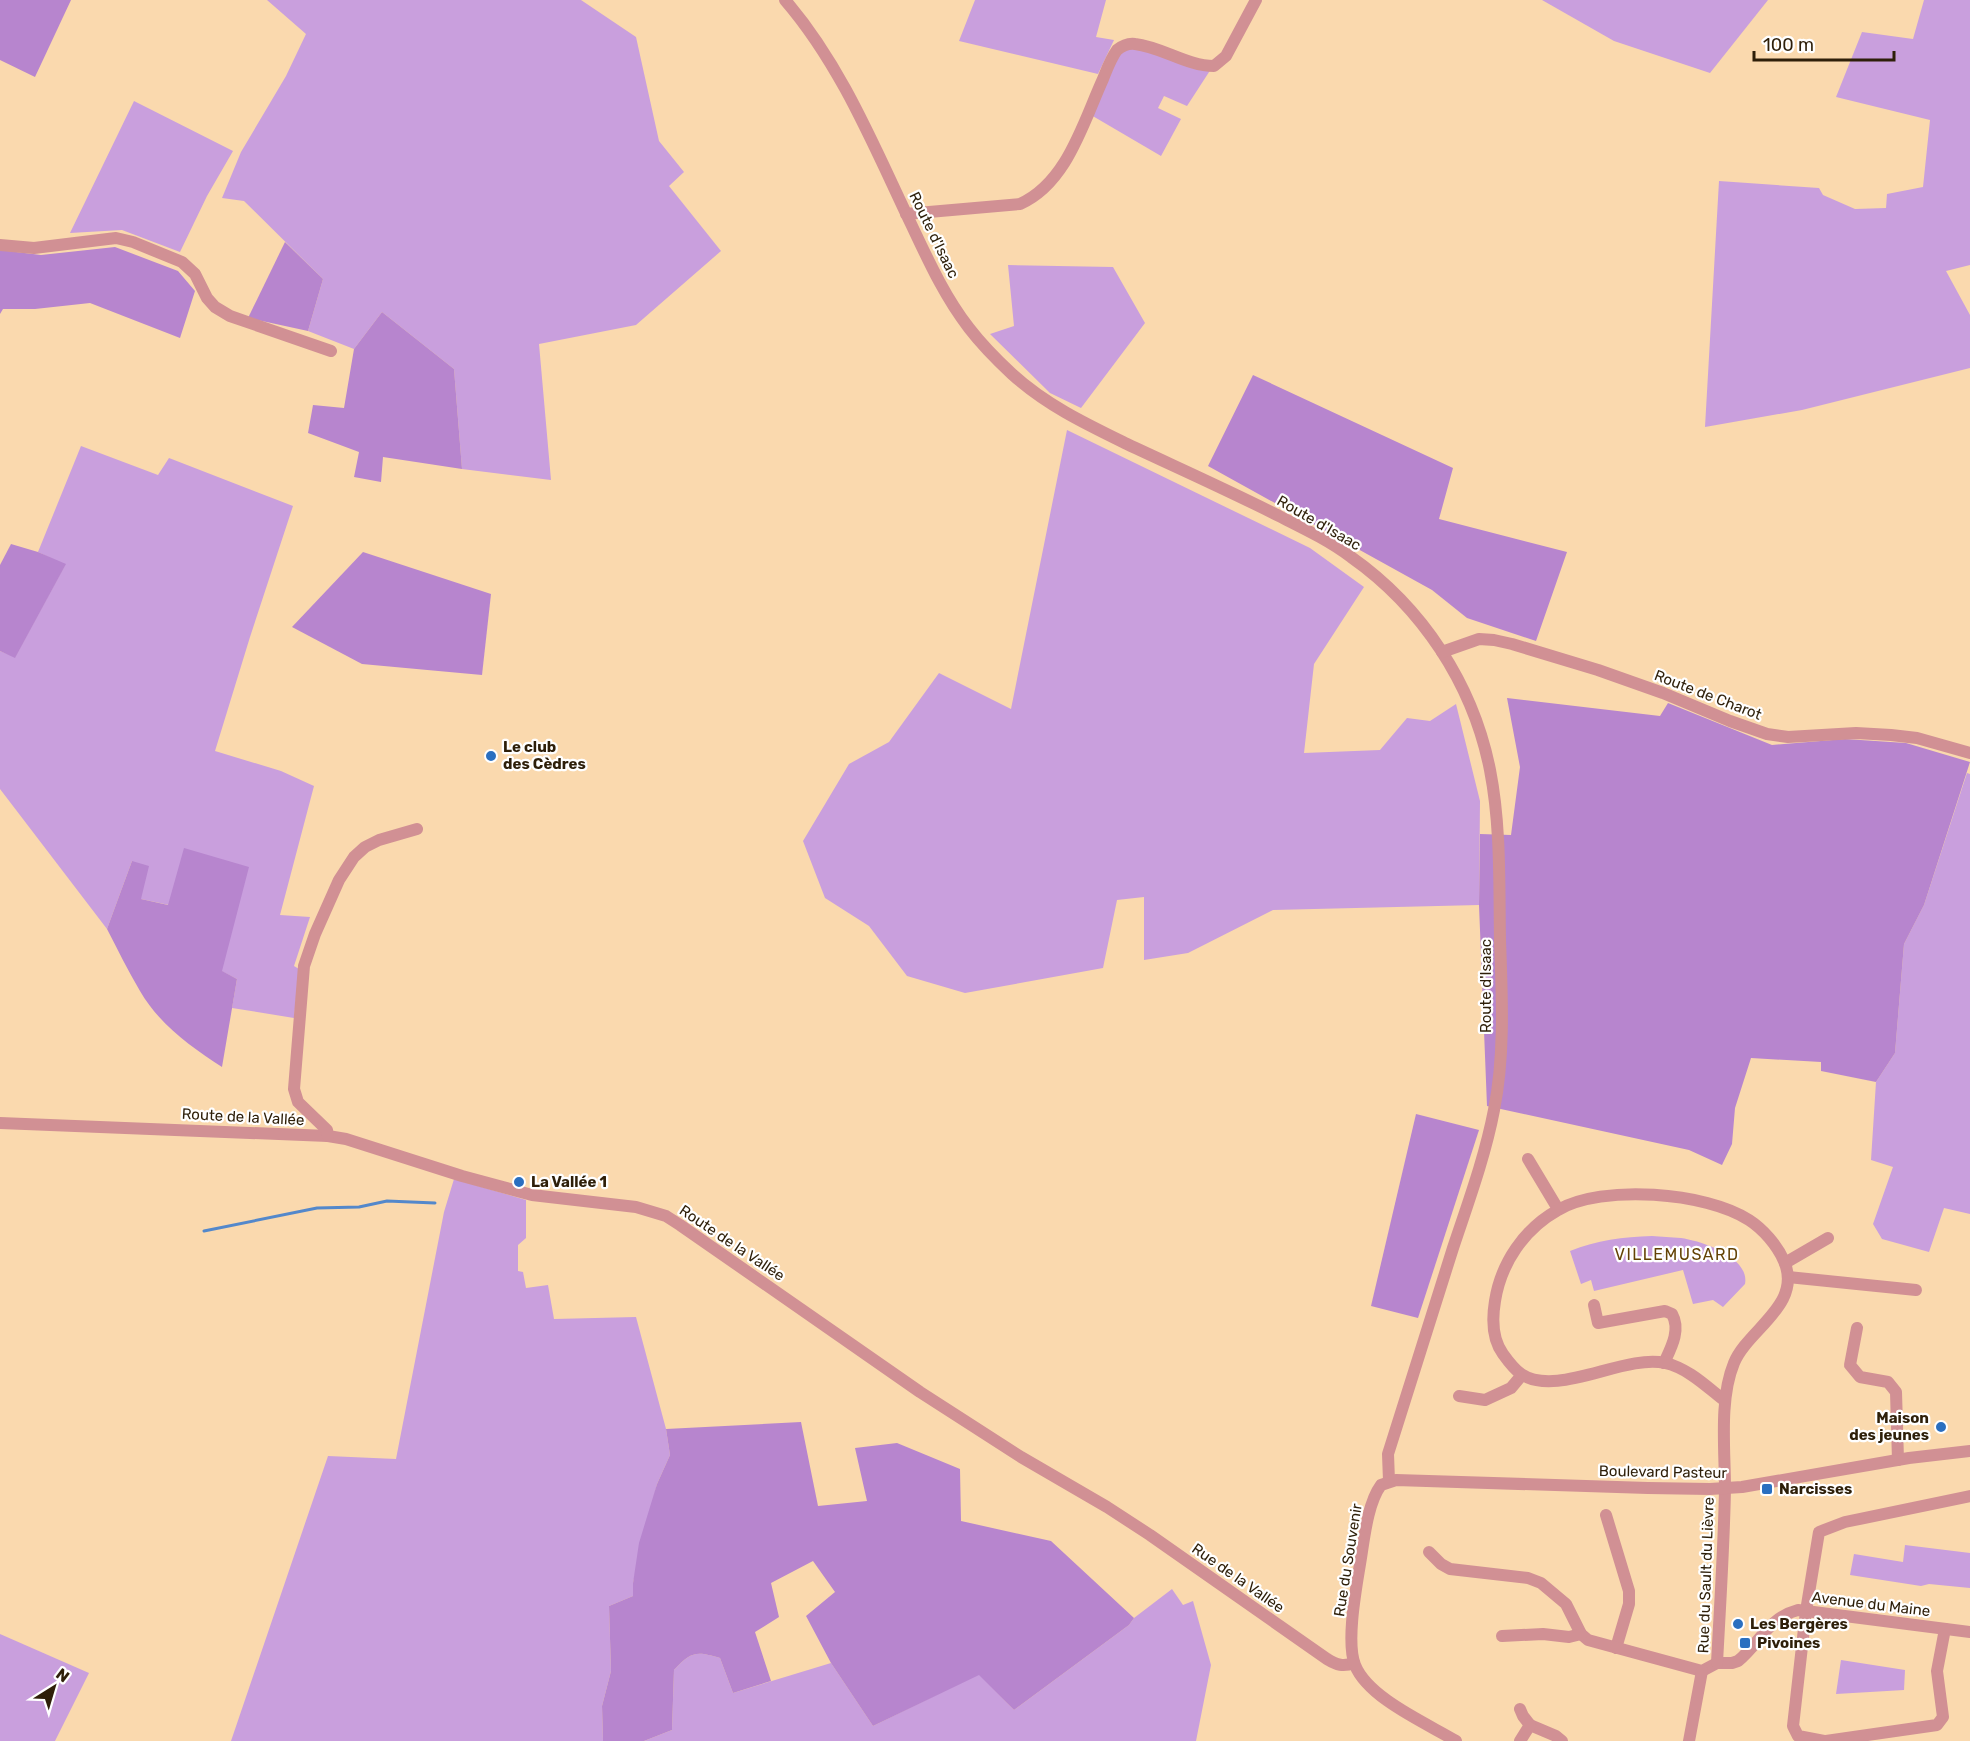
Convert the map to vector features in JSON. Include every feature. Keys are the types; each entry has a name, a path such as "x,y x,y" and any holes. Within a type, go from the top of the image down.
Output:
{"street":[{"name":"Route d'Isaac","path":"785,0 803,21 836,72 936,277 970,330 988,350 1027,387 1081,422 1260,506 1325,539 1348,554 1381,580 1411,610 1442,652 1470,705 1485,747 1494,794 1497,831 1502,1012 1496,1104 1478,1172 1388,1454 1389,1481"},
{"path":"906,214 1020,204 1028,200 1046,187 1068,159 1117,50 1134,44 1214,66 1226,56 1256,0"},
{"path":"0,245 34,248 116,238 133,242 182,262 195,274 207,298 215,307 230,316 331,351"},
{"name":"Route de Charot","path":"1442,652 1479,639 1494,640 1598,670 1663,693 1730,722 1767,734 1788,736 1856,733 1891,735 1917,738 1970,753"},
{"path":"328,1136 327,1130 298,1102 294,1089 304,966 315,934 339,880 354,857 365,847 379,840 417,829"},
{"name":"Route de la Vallée","path":"0,1122 328,1136 346,1139 506,1189 559,1199 636,1207 666,1216 921,1392 1021,1457 1107,1508"},
{"path":"1528,1159 1558,1209"},
{"path":"1725,1401 1703,1383 1678,1368 1664,1363 1641,1362 1560,1380 1540,1381 1522,1375 1500,1350 1495,1337 1493,1317 1496,1293 1503,1270 1525,1236 1558,1209 1599,1197 1656,1194 1716,1205 1748,1219 1764,1232 1785,1263 1788,1277 1916,1290"},
{"path":"1785,1263 1828,1238"},
{"name":"Rue du Sault du Lièvre","path":"1717,1663 1725,1488 1725,1401 1734,1363 1744,1346 1776,1312 1783,1300 1788,1277"},
{"path":"1594,1305 1598,1323 1665,1311 1672,1314 1676,1327 1672,1345 1664,1363"},
{"path":"1857,1328 1850,1365 1860,1377 1888,1382 1896,1392 1898,1460"},
{"path":"1459,1396 1485,1400 1511,1388 1522,1375"},
{"name":"Boulevard Pasteur","path":"1389,1481 1725,1488 1898,1460 1970,1451"},
{"name":"Rue du Souvenir","path":"1354,1663 1353,1615 1364,1541 1373,1500 1381,1485 1389,1481"},
{"path":"1945,1629 1937,1671 1943,1717 1937,1725 1825,1741 1798,1736 1793,1726 1806,1611 1819,1532 1845,1522 1970,1496"},
{"name":"Rue de la Vallée","path":"1107,1508 1336,1664 1344,1666 1354,1663"},
{"path":"1606,1515 1629,1591 1629,1604 1616,1648"},
{"path":"1429,1552 1450,1569 1528,1578 1542,1583 1566,1604 1581,1634 1588,1640 1702,1671"},
{"name":"Avenue du Maine","path":"1702,1671 1717,1663 1738,1661 1777,1619 1785,1613 1798,1610 1970,1632"},
{"path":"1502,1636 1543,1634 1569,1637 1581,1634"},
{"path":"1354,1663 1366,1682 1380,1695 1456,1741"},
{"name":"Rue du Sault du Lièvre","path":"1689,1741 1702,1671"},
{"path":"1520,1709 1522,1716 1530,1725 1562,1741"},
{"path":"1520,1741 1530,1725"}],"shaded area":[{"path":"0,0 71,0 35,77 0,60"},
{"path":"267,0 581,0 636,37 659,141 684,172 669,186 721,251 636,325 539,344 551,480 462,469 454,369 382,312 354,349 308,331 323,279 244,201 222,198 241,152 286,76 306,34"},
{"path":"975,0 1106,0 1096,37 1114,40 1098,74 959,41"},
{"path":"1542,0 1768,0 1710,73 1614,41"},
{"path":"1924,0 1970,0 1970,265 1946,271 1970,315 1970,368 1802,410 1705,427 1719,181 1819,188 1823,195 1855,209 1886,208 1887,194 1923,187 1930,120 1836,97 1862,32 1913,39"},
{"path":"1131,47 1211,69 1187,106 1164,96 1158,108 1181,119 1161,156 1091,115 1121,51"},
{"path":"134,101 233,151 207,196 180,252 122,230 70,233"},
{"path":"285,242 323,279 308,331 248,318"},
{"path":"115,247 178,271 195,291 180,338 90,303 35,309 3,309 0,314 0,250 41,255"},
{"path":"1008,265 1113,267 1145,323 1081,408 1050,393 990,334 1014,326"},
{"path":"382,312 454,369 462,469 383,457 381,482 354,477 359,452 308,433 313,405 344,408 354,349"},
{"path":"1253,375 1453,468 1439,519 1567,552 1536,641 1467,618 1432,590 1208,466"},
{"path":"1067,430 1310,548 1364,587 1314,664 1304,753 1380,750 1407,718 1430,721 1456,704 1480,801 1479,905 1273,910 1188,953 1144,960 1144,897 1117,900 1103,968 965,993 907,976 869,926 825,898 803,841 849,764 889,742 939,673 1011,709"},
{"path":"81,446 158,475 169,458 293,506 215,751 281,771 314,786 280,915 310,917 294,966 299,969 294,1018 232,1008 237,979 221,971 248,867 169,905 141,899 132,861 107,929 0,789 0,651 15,657 65,565 38,552"},
{"path":"11,544 66,564 15,658 0,651 0,565"},
{"path":"363,552 491,594 482,675 362,664 292,627"},
{"path":"1507,698 1660,716 1668,703 1772,745 1845,739 1906,743 1970,762 1924,905 1904,944 1895,1053 1876,1082 1821,1071 1821,1062 1751,1058 1735,1108 1732,1144 1722,1165 1689,1150 1487,1106 1479,905 1480,834 1511,835 1520,767"},
{"path":"1967,773 1970,774 1970,1214 1944,1208 1929,1252 1882,1239 1873,1224 1893,1167 1871,1160 1876,1082 1895,1053 1904,944 1924,905"},
{"path":"184,848 249,867 222,971 237,979 222,1067 187,1043 156,1014 136,983 107,929 132,861 149,866 141,899 168,905"},
{"path":"1416,1114 1479,1130 1418,1318 1371,1306"},
{"path":"454,1179 526,1200 526,1238 518,1245 518,1271 523,1272 526,1288 548,1285 554,1319 636,1317 666,1429 670,1455 657,1484 633,1583 633,1596 609,1606 611,1671 602,1706 603,1741 231,1741 328,1456 396,1459 444,1212"},
{"path":"1652,1236 1690,1240 1723,1252 1740,1266 1745,1274 1745,1284 1723,1307 1713,1300 1693,1304 1683,1270 1594,1291 1591,1280 1581,1284 1570,1251 1610,1240"},
{"path":"801,1422 818,1506 867,1501 855,1448 897,1443 960,1469 961,1521 1051,1541 1134,1618 1129,1625 1014,1710 979,1675 873,1726 831,1663 806,1616 835,1592 813,1561 771,1583 779,1617 755,1632 771,1681 733,1693 720,1658 695,1654 685,1659 674,1670 672,1730 644,1741 603,1741 602,1706 611,1671 609,1606 633,1596 639,1543 657,1484 670,1455 666,1429"},
{"path":"1905,1545 1970,1553 1970,1588 1929,1584 1921,1586 1850,1575 1854,1554 1903,1562"},
{"path":"1172,1589 1183,1605 1193,1601 1211,1665 1196,1741 644,1741 672,1730 674,1670 685,1659 695,1654 720,1658 733,1693 831,1663 873,1726 979,1674 1014,1710 1129,1625 1134,1618"},
{"path":"0,1634 89,1673 55,1741 0,1741"},
{"path":"1841,1660 1905,1670 1904,1690 1836,1694"}],"waterway":[{"path":"204,1231 317,1208 359,1207 387,1201 435,1203"}],"place":[{"name":"Le club des Cèdres","path":"491,756"},
{"name":"La Vallée 1","path":"519,1182"},
{"name":"Maison des jeunes","path":"1941,1427"},
{"name":"Narcisses","path":"1767,1489"},
{"name":"Les Bergères","path":"1738,1624"},
{"name":"Pivoines","path":"1745,1643"}],"district":[{"name":"VILLEMUSARD","path":"1677,1254"}]}
